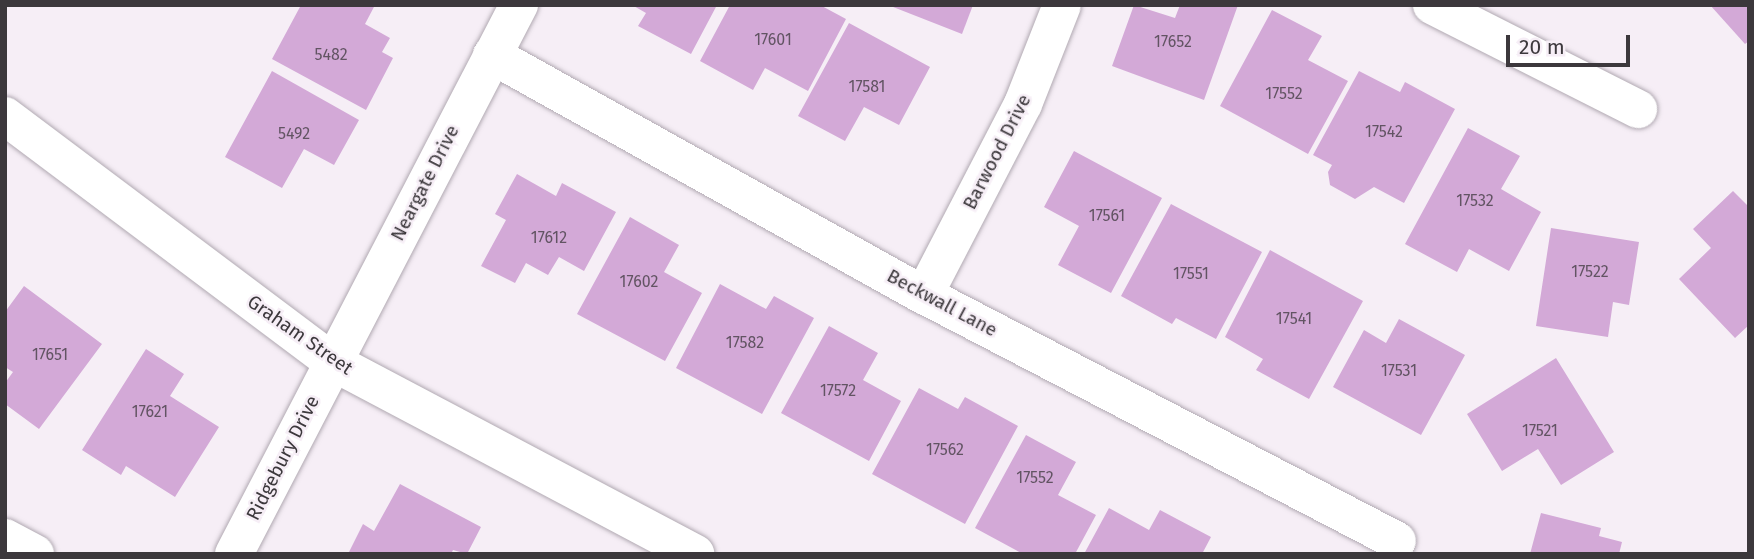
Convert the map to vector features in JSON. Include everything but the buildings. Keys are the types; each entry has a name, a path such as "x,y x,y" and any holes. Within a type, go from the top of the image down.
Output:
{"street":[{"name":"Neargate Drive","path":"333,362 519,5"},
{"name":"Barwood Drive","path":"924,295 1023,104 1062,5"},
{"path":"1433,5 1638,109"},
{"name":"Beckwall Lane","path":"492,55 924,295 1397,541"},
{"name":"Graham Street","path":"5,116 333,362 695,554"},
{"name":"Ridgebury Drive","path":"234,554 333,362"},
{"path":"5,538 35,554"}]}
